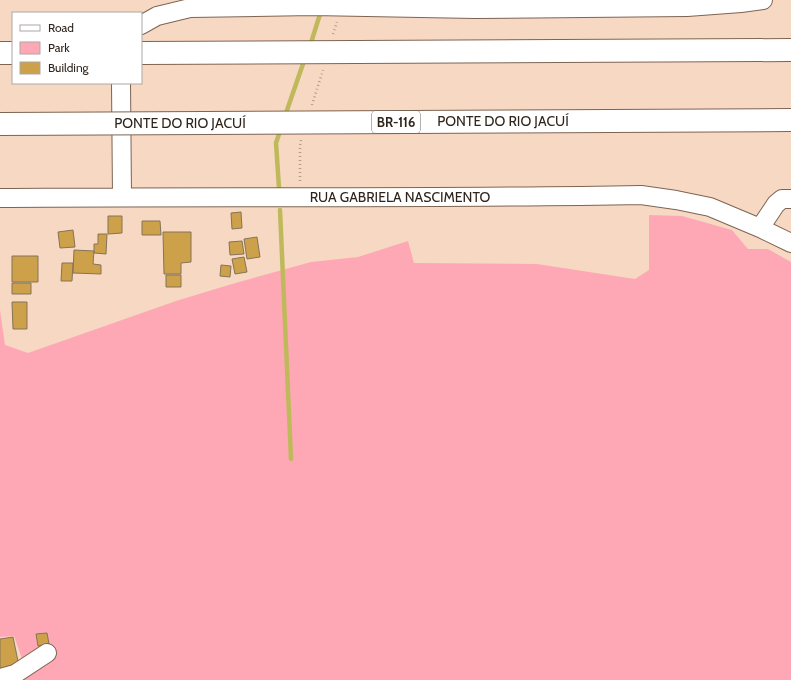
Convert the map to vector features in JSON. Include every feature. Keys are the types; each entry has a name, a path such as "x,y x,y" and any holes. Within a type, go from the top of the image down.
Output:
{"highway":[{"path":"142,53 791,50"},
{"path":"0,53 12,53"},
{"name":"PONTE DO RIO JACUÍ","path":"0,124 791,120"}],"street":[{"path":"142,24 157,16 190,8 313,6 474,9 687,7 763,0"},
{"path":"121,84 122,197"},
{"name":"RUA GABRIELA NASCIMENTO","path":"0,198 641,195 676,200 710,208 760,228 791,243"},
{"path":"760,228 776,204 782,200 791,199"},
{"path":"0,678 15,674 47,653"}],"path":[{"path":"333,35 337,6"},
{"path":"311,109 324,65"},
{"path":"300,197 300,146 302,138"}],"green space":[{"path":"649,215 682,216 732,230 748,249 768,249 791,262 791,680 16,680 28,676 14,636 0,637 0,310 5,345 28,353 176,301 232,284 311,262 358,257 408,241 414,263 537,264 635,279 649,270"}],"building":[{"path":"241,212 242,228 232,229 231,213"},
{"path":"108,216 122,216 122,233 108,234"},
{"path":"142,221 160,221 161,235 142,235"},
{"path":"73,230 75,247 60,248 58,232"},
{"path":"163,232 191,232 191,262 181,263 181,274 164,274"},
{"path":"98,234 107,234 106,254 94,253 94,244 98,244"},
{"path":"257,237 260,257 247,259 244,239"},
{"path":"242,241 244,254 230,255 229,242"},
{"path":"74,250 94,251 93,264 101,265 101,274 73,273"},
{"path":"12,256 38,256 38,282 12,282"},
{"path":"244,257 247,272 235,274 232,259"},
{"path":"62,263 73,263 72,281 61,281"},
{"path":"221,265 231,266 230,277 220,276"},
{"path":"166,275 181,275 181,287 166,287"},
{"path":"12,283 31,283 31,294 12,294"},
{"path":"12,302 27,302 27,329 13,329"},
{"path":"47,633 49,644 38,646 36,634"},
{"path":"13,637 19,666 0,669 0,639"}],"waterway":[{"path":"310,46 321,11"},
{"path":"285,116 305,58"},
{"path":"279,188 276,143 281,128"},
{"path":"280,210 291,459"}]}
